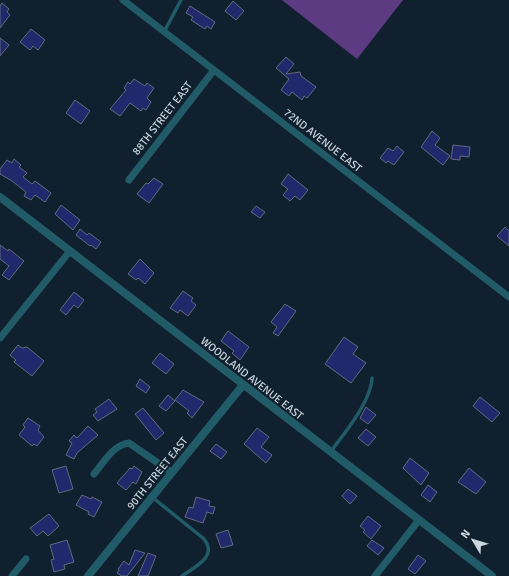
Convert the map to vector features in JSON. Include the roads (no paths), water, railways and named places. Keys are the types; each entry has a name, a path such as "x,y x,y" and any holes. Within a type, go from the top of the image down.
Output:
{"street":[{"name":"72ND AVENUE EAST","path":"123,0 509,297"},
{"name":"88TH STREET EAST","path":"129,180 214,70"},
{"name":"WOODLAND AVENUE EAST","path":"0,198 492,576"},
{"path":"0,338 70,251"},
{"name":"90TH STREET EAST","path":"88,576 243,385"},
{"path":"94,474 115,449 123,444 129,443 171,472"},
{"path":"375,576 419,520"},
{"path":"12,576 26,558"}],"lane":[{"path":"164,32 181,0"},
{"path":"330,452 366,400 372,386 372,378"},
{"path":"152,497 204,538 209,545 210,551 206,557 182,576"}]}
